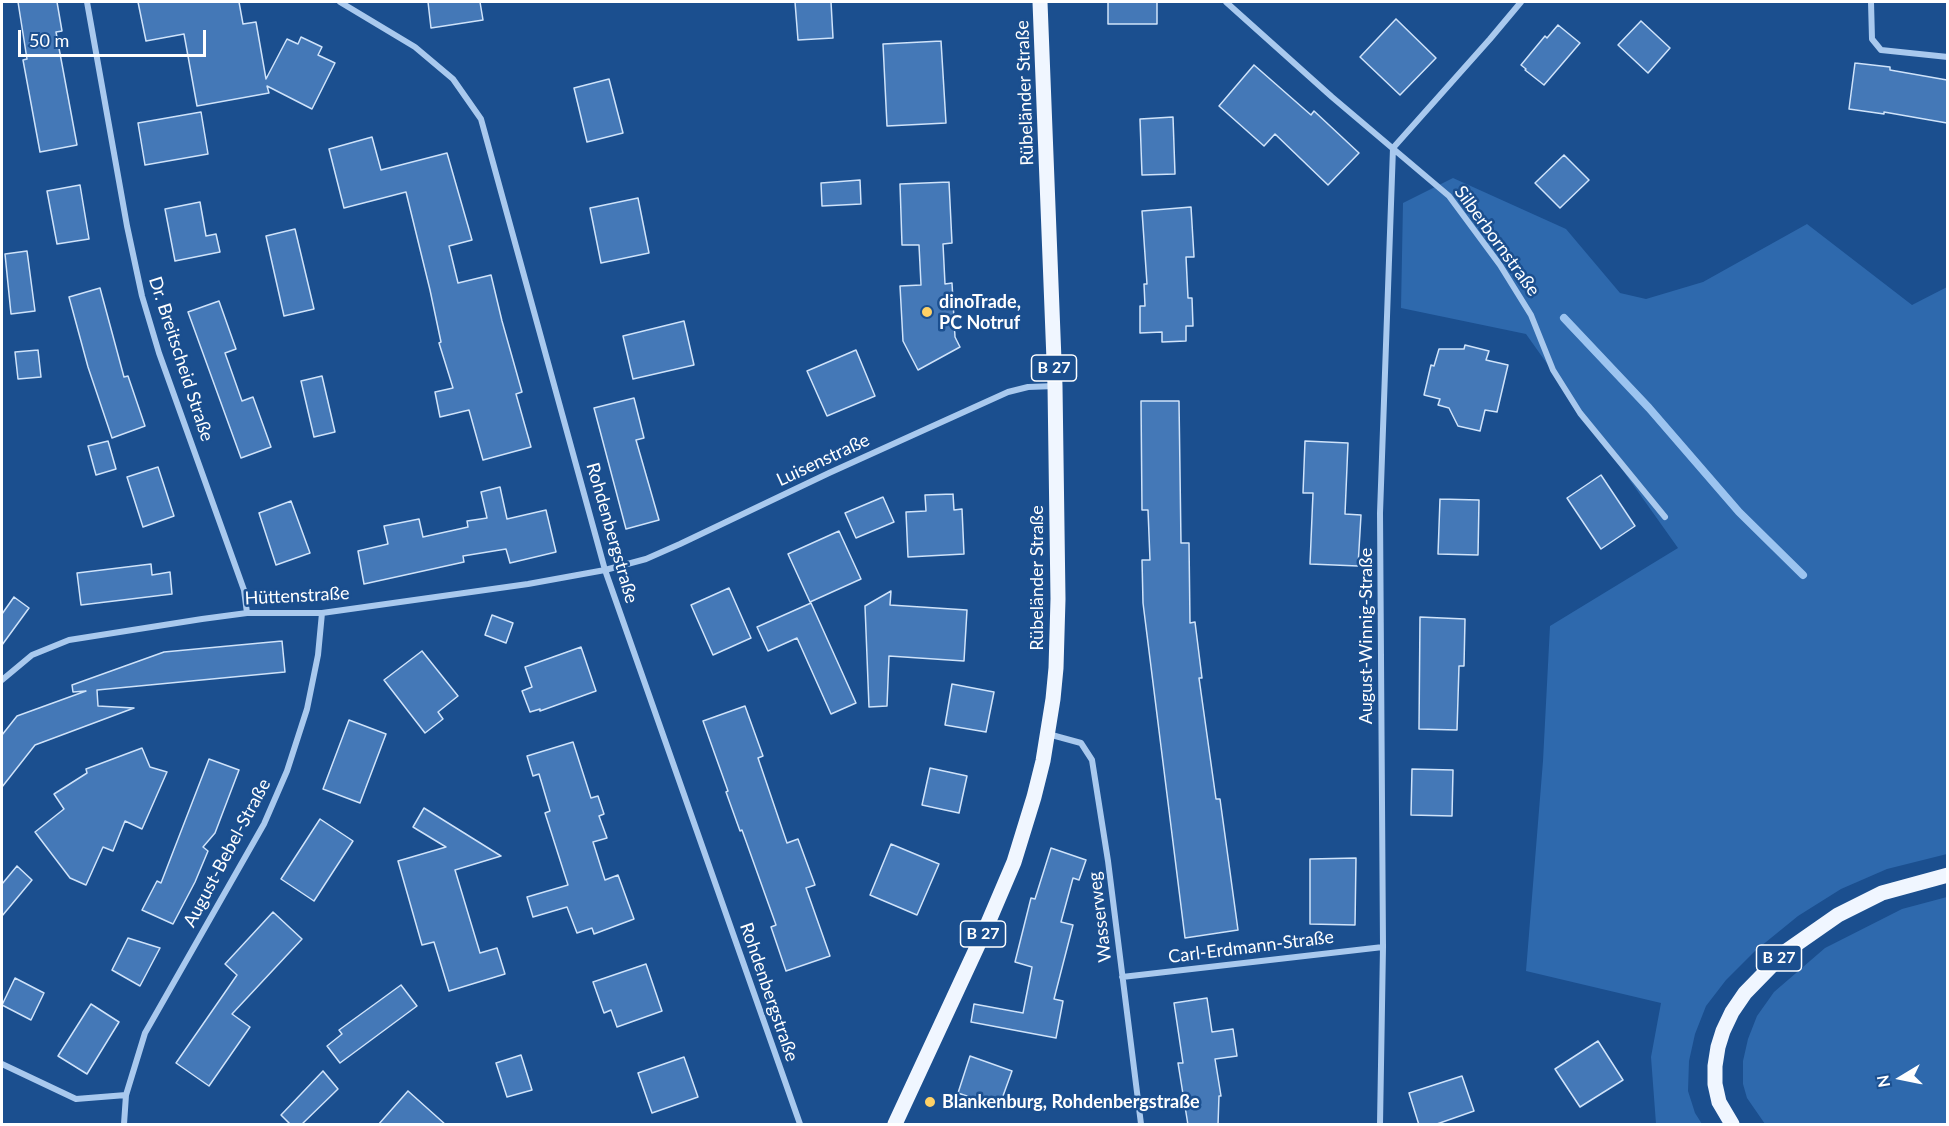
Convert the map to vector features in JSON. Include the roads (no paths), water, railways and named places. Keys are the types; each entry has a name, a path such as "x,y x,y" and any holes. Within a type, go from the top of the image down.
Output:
{"main road":[{"name":"Rübeländer Straße","path":"894,1125 985,930 1014,862 1034,797 1048,734 1057,639 1055,386 1040,2"},
{"name":"B 27","path":"1732,1125 1719,1102 1715,1084 1715,1066 1723,1031 1745,993 1785,952 1838,915 1882,893 1947,875"}],"street":[{"name":"Dr. Breitscheid Straße","path":"87,2 127,226 142,296 159,353 244,590 247,613"},
{"name":"Rohdenbergstraße","path":"340,2 423,54 453,79 481,119 605,570 800,1125"},
{"name":"Silberbornstraße","path":"1226,2 1332,97 1449,196 1500,265 1531,315 1553,370 1580,413 1665,517"},
{"path":"1394,148 1521,2"},
{"path":"1871,2 1872,39 1881,50 1947,57"},
{"name":"August-Winnig-Straße","path":"1380,1125 1383,947 1380,513 1394,148"},
{"name":"Luisenstraße","path":"605,570 646,559 680,544 1008,392 1028,387 1055,386"},
{"name":"Hüttenstraße","path":"2,680 32,655 69,640 247,613 322,613 528,584 605,570"},
{"name":"August-Bebel-Straße","path":"123,1125 126,1095 145,1033 264,824 287,771 307,709 318,655 322,613"},
{"name":"Wasserweg","path":"1048,734 1081,743 1092,760 1108,861 1142,1125"},
{"name":"Carl-Erdmann-Straße","path":"1122,977 1383,947"},
{"path":"2,1064 76,1100 126,1095"}],"waterway":[{"path":"1564,318 1649,408 1739,512 1803,575"}],"place":[{"name":"dinoTrade, PC Notruf","path":"927,312"},
{"name":"Blankenburg, Rohdenbergstraße","path":"930,1102"}]}
